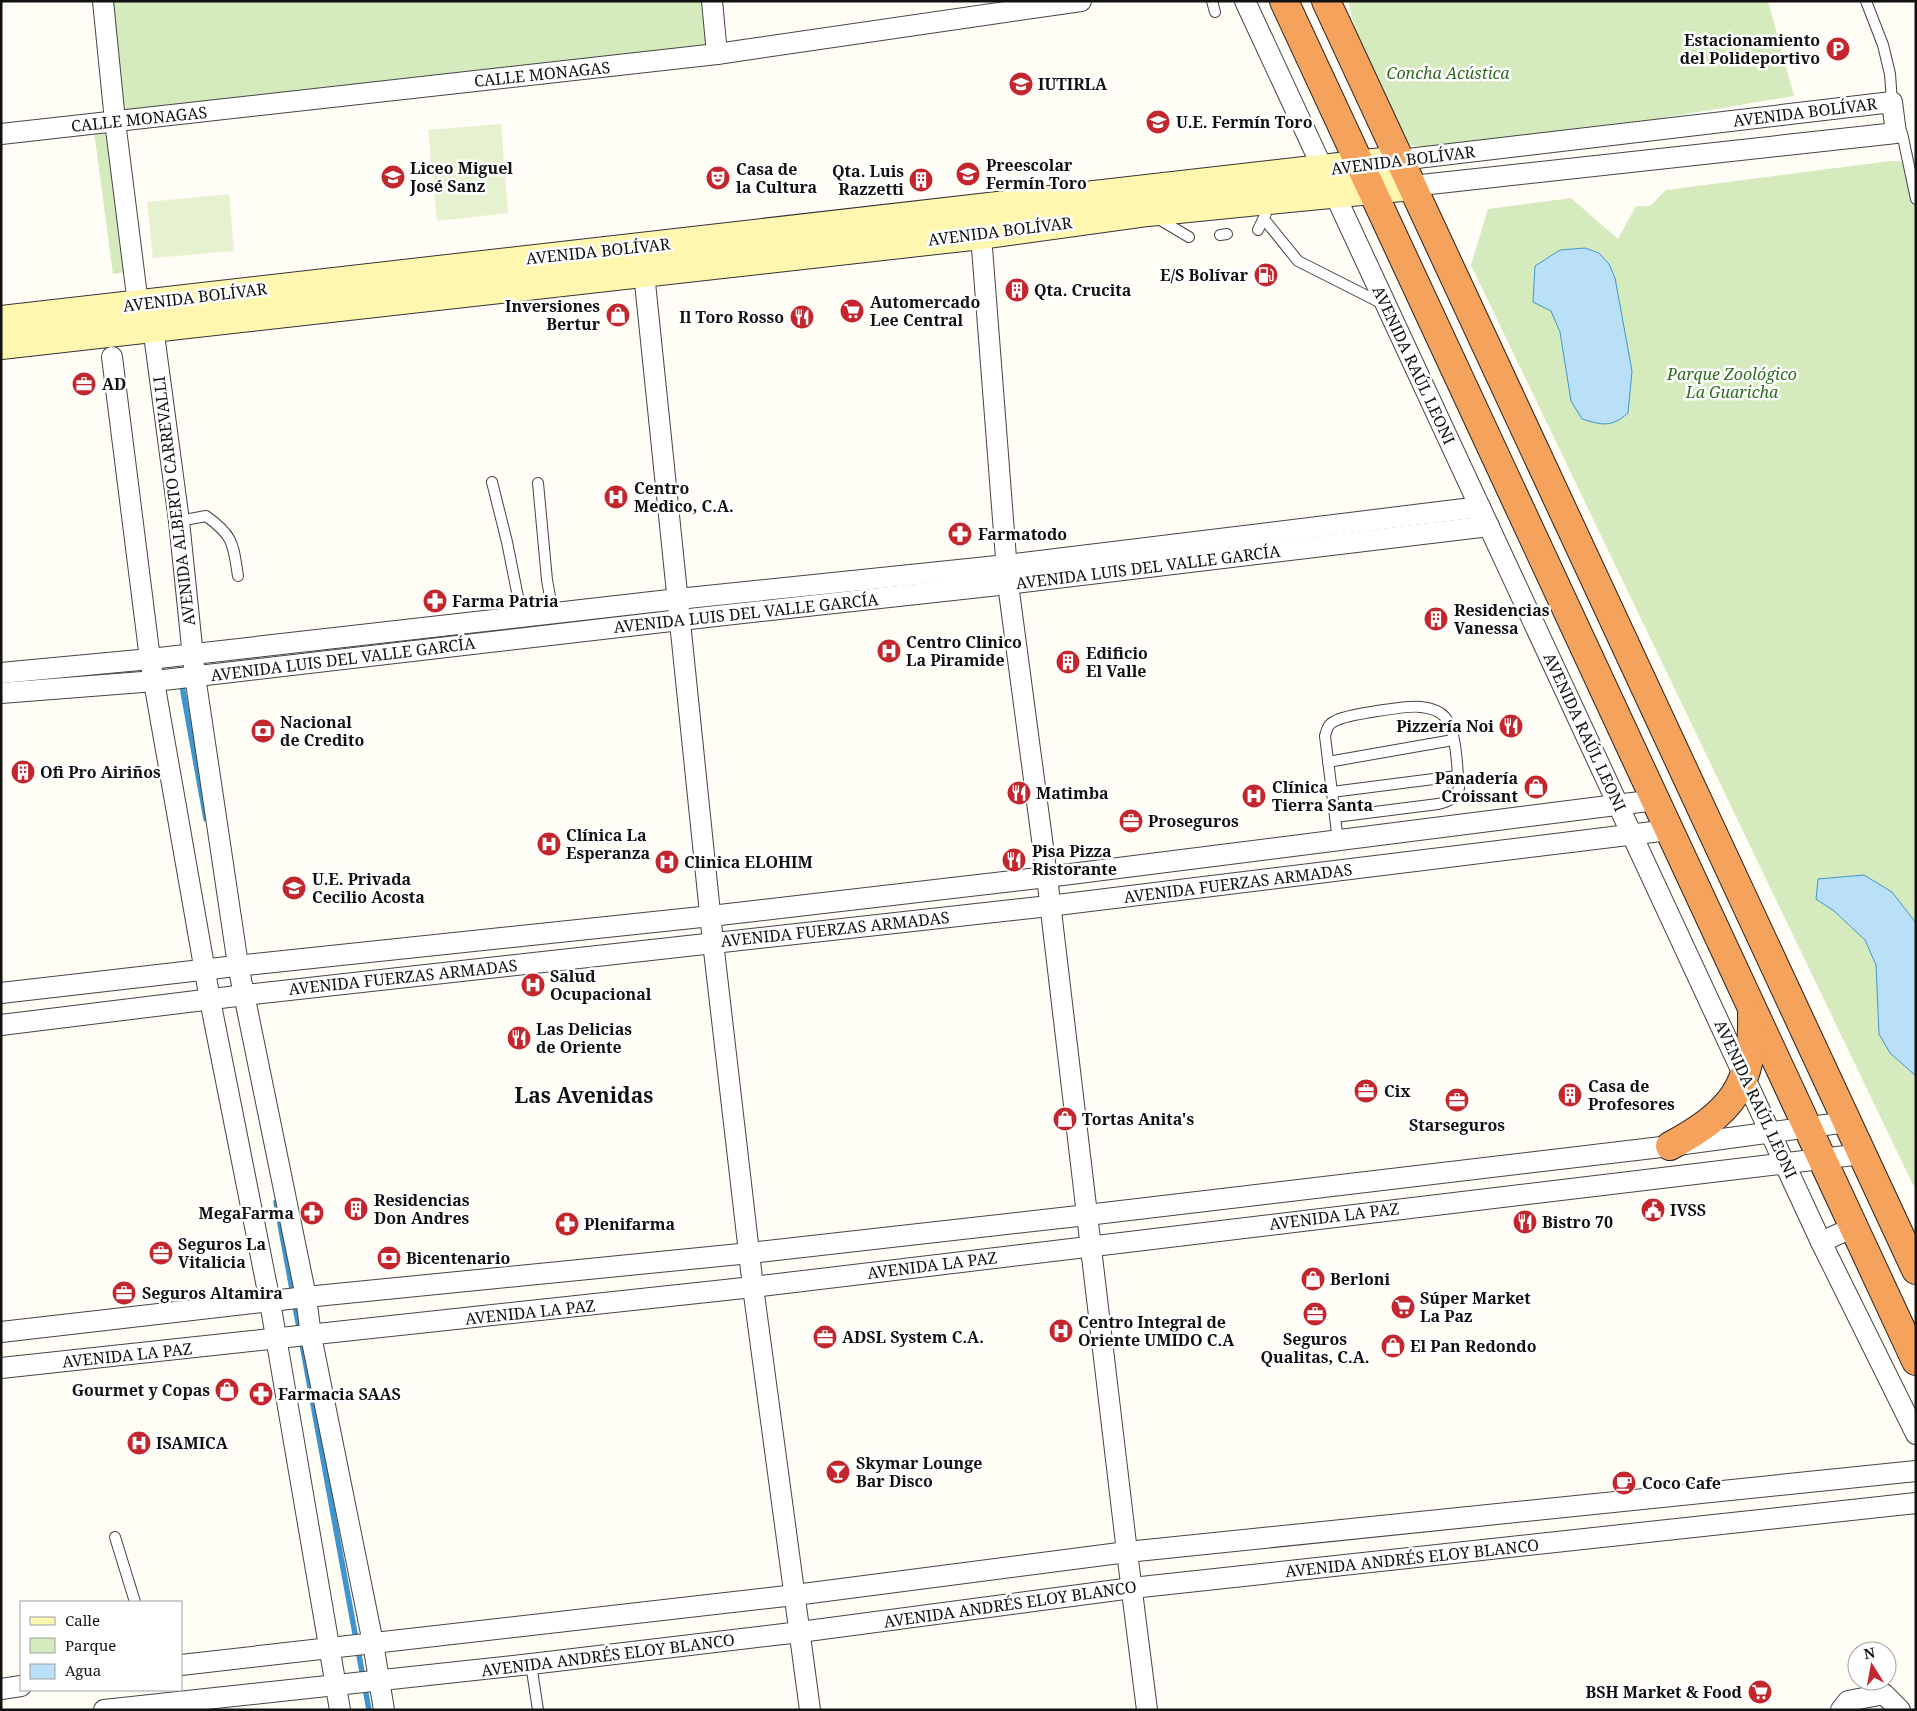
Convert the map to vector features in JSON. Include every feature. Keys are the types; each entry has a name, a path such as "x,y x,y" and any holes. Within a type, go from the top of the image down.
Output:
{"highway":[{"path":"1284,1 1916,1361"},
{"path":"1326,1 1916,1270"},
{"path":"1670,1146 1693,1133 1717,1115 1730,1101 1745,1077 1751,1053 1752,1008"}],"street":[{"path":"103,1 115,121 138,304"},
{"path":"712,1 717,54"},
{"name":"CALLE MONAGAS","path":"1,134 717,54 1080,1"},
{"name":"AVENIDA RAÚL LEONI","path":"1245,1 1821,1242 1916,1434"},
{"path":"1336,1 1343,38"},
{"name":"AVENIDA BOLÍVAR","path":"1,320 1892,102 1896,133 1335,194 1268,209 1148,212 981,235 152,326 1,345"},
{"path":"981,235 1007,575 1047,877 1127,1552 1148,1710"},
{"path":"644,273 713,942 753,1287 810,1710"},
{"name":"AVENIDA ALBERTO CARREVALLI","path":"152,326 178,521 195,676 237,965 293,1299"},
{"path":"112,357 150,659 206,969 212,1000 293,1299 340,1710"},
{"name":"AVENIDA LUIS DEL VALLE GARCÍA","path":"1,693 155,681 680,620 1480,507"},
{"name":"AVENIDA LUIS DEL VALLE GARCÍA","path":"1,673 150,659 678,599 1007,575 1490,526"},
{"name":"AVENIDA FUERZAS ARMADAS","path":"1,993 237,965 711,916 1047,877 1656,800"},
{"name":"AVENIDA FUERZAS ARMADAS","path":"1,1025 243,995 1049,906 1669,830"},
{"name":"AVENIDA LA PAZ","path":"1,1332 293,1299 750,1253 1087,1215 1670,1146 1847,1122"},
{"name":"AVENIDA LA PAZ","path":"1,1368 753,1287 1090,1245 1862,1154"},
{"path":"1821,1242 1854,1228"},
{"path":"293,1299 298,1337 371,1643 384,1710"},
{"path":"182,1665 795,1595 1127,1552 1916,1470"},
{"name":"AVENIDA ANDRÉS ELOY BLANCO","path":"104,1710 531,1664 800,1632 1132,1588 1916,1503"},
{"path":"1,1689 20,1686"},
{"path":"1841,1710 1848,1701 1884,1694 1900,1710"}],"lane":[{"path":"1866,1 1883,45 1890,74 1892,102"},
{"path":"1902,133 1916,199"},
{"path":"1258,230 1268,209"},
{"path":"1268,209 1298,261 1385,305"},
{"path":"1148,212 1189,238"},
{"path":"492,482 507,542 522,617"},
{"path":"538,483 547,580 553,613"},
{"path":"178,521 206,516 222,527 233,542 238,576"},
{"path":"1335,817 1449,802 1455,797 1459,788 1458,776 1452,728 1445,717 1436,710 1419,706 1346,716 1328,726 1325,736 1328,762 1338,841"},
{"path":"1328,762 1453,740"},
{"path":"1332,792 1458,776"},
{"path":"115,1537 135,1601"},
{"path":"531,1664 538,1710"}],"green space":[{"path":"103,1 711,1 717,54 115,121"},
{"name":"Concha Acústica","path":"1348,1 1768,1 1794,96 1610,127 1425,148 1405,144 1364,66"},
{"path":"115,121 134,271 113,274 93,124"},
{"path":"501,124 508,213 437,221 428,130"},
{"name":"Parque Zoológico La Guaricha","path":"1890,161 1916,162 1916,1191 1471,265 1488,209 1571,198 1618,239 1636,206 1650,206 1666,190"},
{"path":"229,194 234,251 153,258 147,202"}],"water":[{"path":"1585,248 1599,253 1609,264 1615,278 1632,371 1628,413 1616,421 1606,424 1582,419 1571,401 1560,332 1551,311 1533,302 1535,266 1560,250"},
{"path":"1864,875 1892,892 1916,923 1916,1076 1890,1053 1879,1034 1876,965 1865,940 1834,911 1816,899 1818,879"}],"waterway":[{"path":"182,686 206,819"},
{"path":"276,1202 369,1710"}],"place":[{"name":"Estacionamiento del Polideportivo","path":"1838,49"},
{"name":"IUTIRLA","path":"1021,84"},
{"name":"U.E. Fermín Toro","path":"1158,122"},
{"name":"Preescolar Fermín Toro","path":"968,174"},
{"name":"Liceo Miguel José Sanz","path":"393,177"},
{"name":"Casa de la Cultura","path":"718,178"},
{"name":"Qta. Luis Razzetti","path":"921,180"},
{"name":"E/S Bolívar","path":"1266,275"},
{"name":"Qta. Crucita","path":"1017,290"},
{"name":"Automercado Lee Central","path":"852,311"},
{"name":"Inversiones Bertur","path":"618,315"},
{"name":"Il Toro Rosso","path":"802,317"},
{"name":"AD","path":"84,384"},
{"name":"Centro Medico, C.A.","path":"616,497"},
{"name":"Farmatodo","path":"960,534"},
{"name":"Farma Patria","path":"435,601"},
{"name":"Residencias Vanessa","path":"1436,619"},
{"name":"Centro Clinico La Piramide","path":"889,651"},
{"name":"Edificio El Valle","path":"1068,662"},
{"name":"Pizzería Noi","path":"1511,726"},
{"name":"Nacional de Credito","path":"263,731"},
{"name":"Ofi Pro Airiños","path":"23,772"},
{"name":"Panadería Croissant","path":"1536,787"},
{"name":"Matimba","path":"1019,793"},
{"name":"Clínica Tierra Santa","path":"1254,796"},
{"name":"Proseguros","path":"1131,821"},
{"name":"Clínica La Esperanza","path":"549,844"},
{"name":"Pisa Pizza Ristorante","path":"1014,860"},
{"name":"Clinica ELOHIM","path":"667,862"},
{"name":"U.E. Privada Cecilio Acosta","path":"294,888"},
{"name":"Salud Ocupacional","path":"533,985"},
{"name":"Las Delicias de Oriente","path":"519,1038"},
{"name":"Cix","path":"1366,1091"},
{"name":"Casa de Profesores","path":"1570,1095"},
{"name":"Starseguros","path":"1457,1100"},
{"name":"Tortas Anita's","path":"1065,1119"},
{"name":"Residencias Don Andres","path":"356,1209"},
{"name":"IVSS","path":"1653,1210"},
{"name":"MegaFarma","path":"312,1213"},
{"name":"Bistro 70","path":"1525,1222"},
{"name":"Plenifarma","path":"567,1224"},
{"name":"Seguros La Vitalicia","path":"161,1253"},
{"name":"Bicentenario","path":"389,1258"},
{"name":"Berloni","path":"1313,1279"},
{"name":"Seguros Altamira","path":"124,1293"},
{"name":"Súper Market La Paz","path":"1403,1307"},
{"name":"Seguros Qualitas, C.A.","path":"1315,1314"},
{"name":"Centro Integral de Oriente UMIDO C.A","path":"1061,1331"},
{"name":"ADSL System C.A.","path":"825,1337"},
{"name":"El Pan Redondo","path":"1393,1346"},
{"name":"Gourmet y Copas","path":"227,1390"},
{"name":"Farmacia SAAS","path":"261,1394"},
{"name":"ISAMICA","path":"139,1443"},
{"name":"Skymar Lounge Bar Disco","path":"838,1472"},
{"name":"Coco Cafe","path":"1624,1483"},
{"name":"BSH Market & Food","path":"1760,1692"}],"district":[{"name":"Las Avenidas","path":"584,1096"}]}
